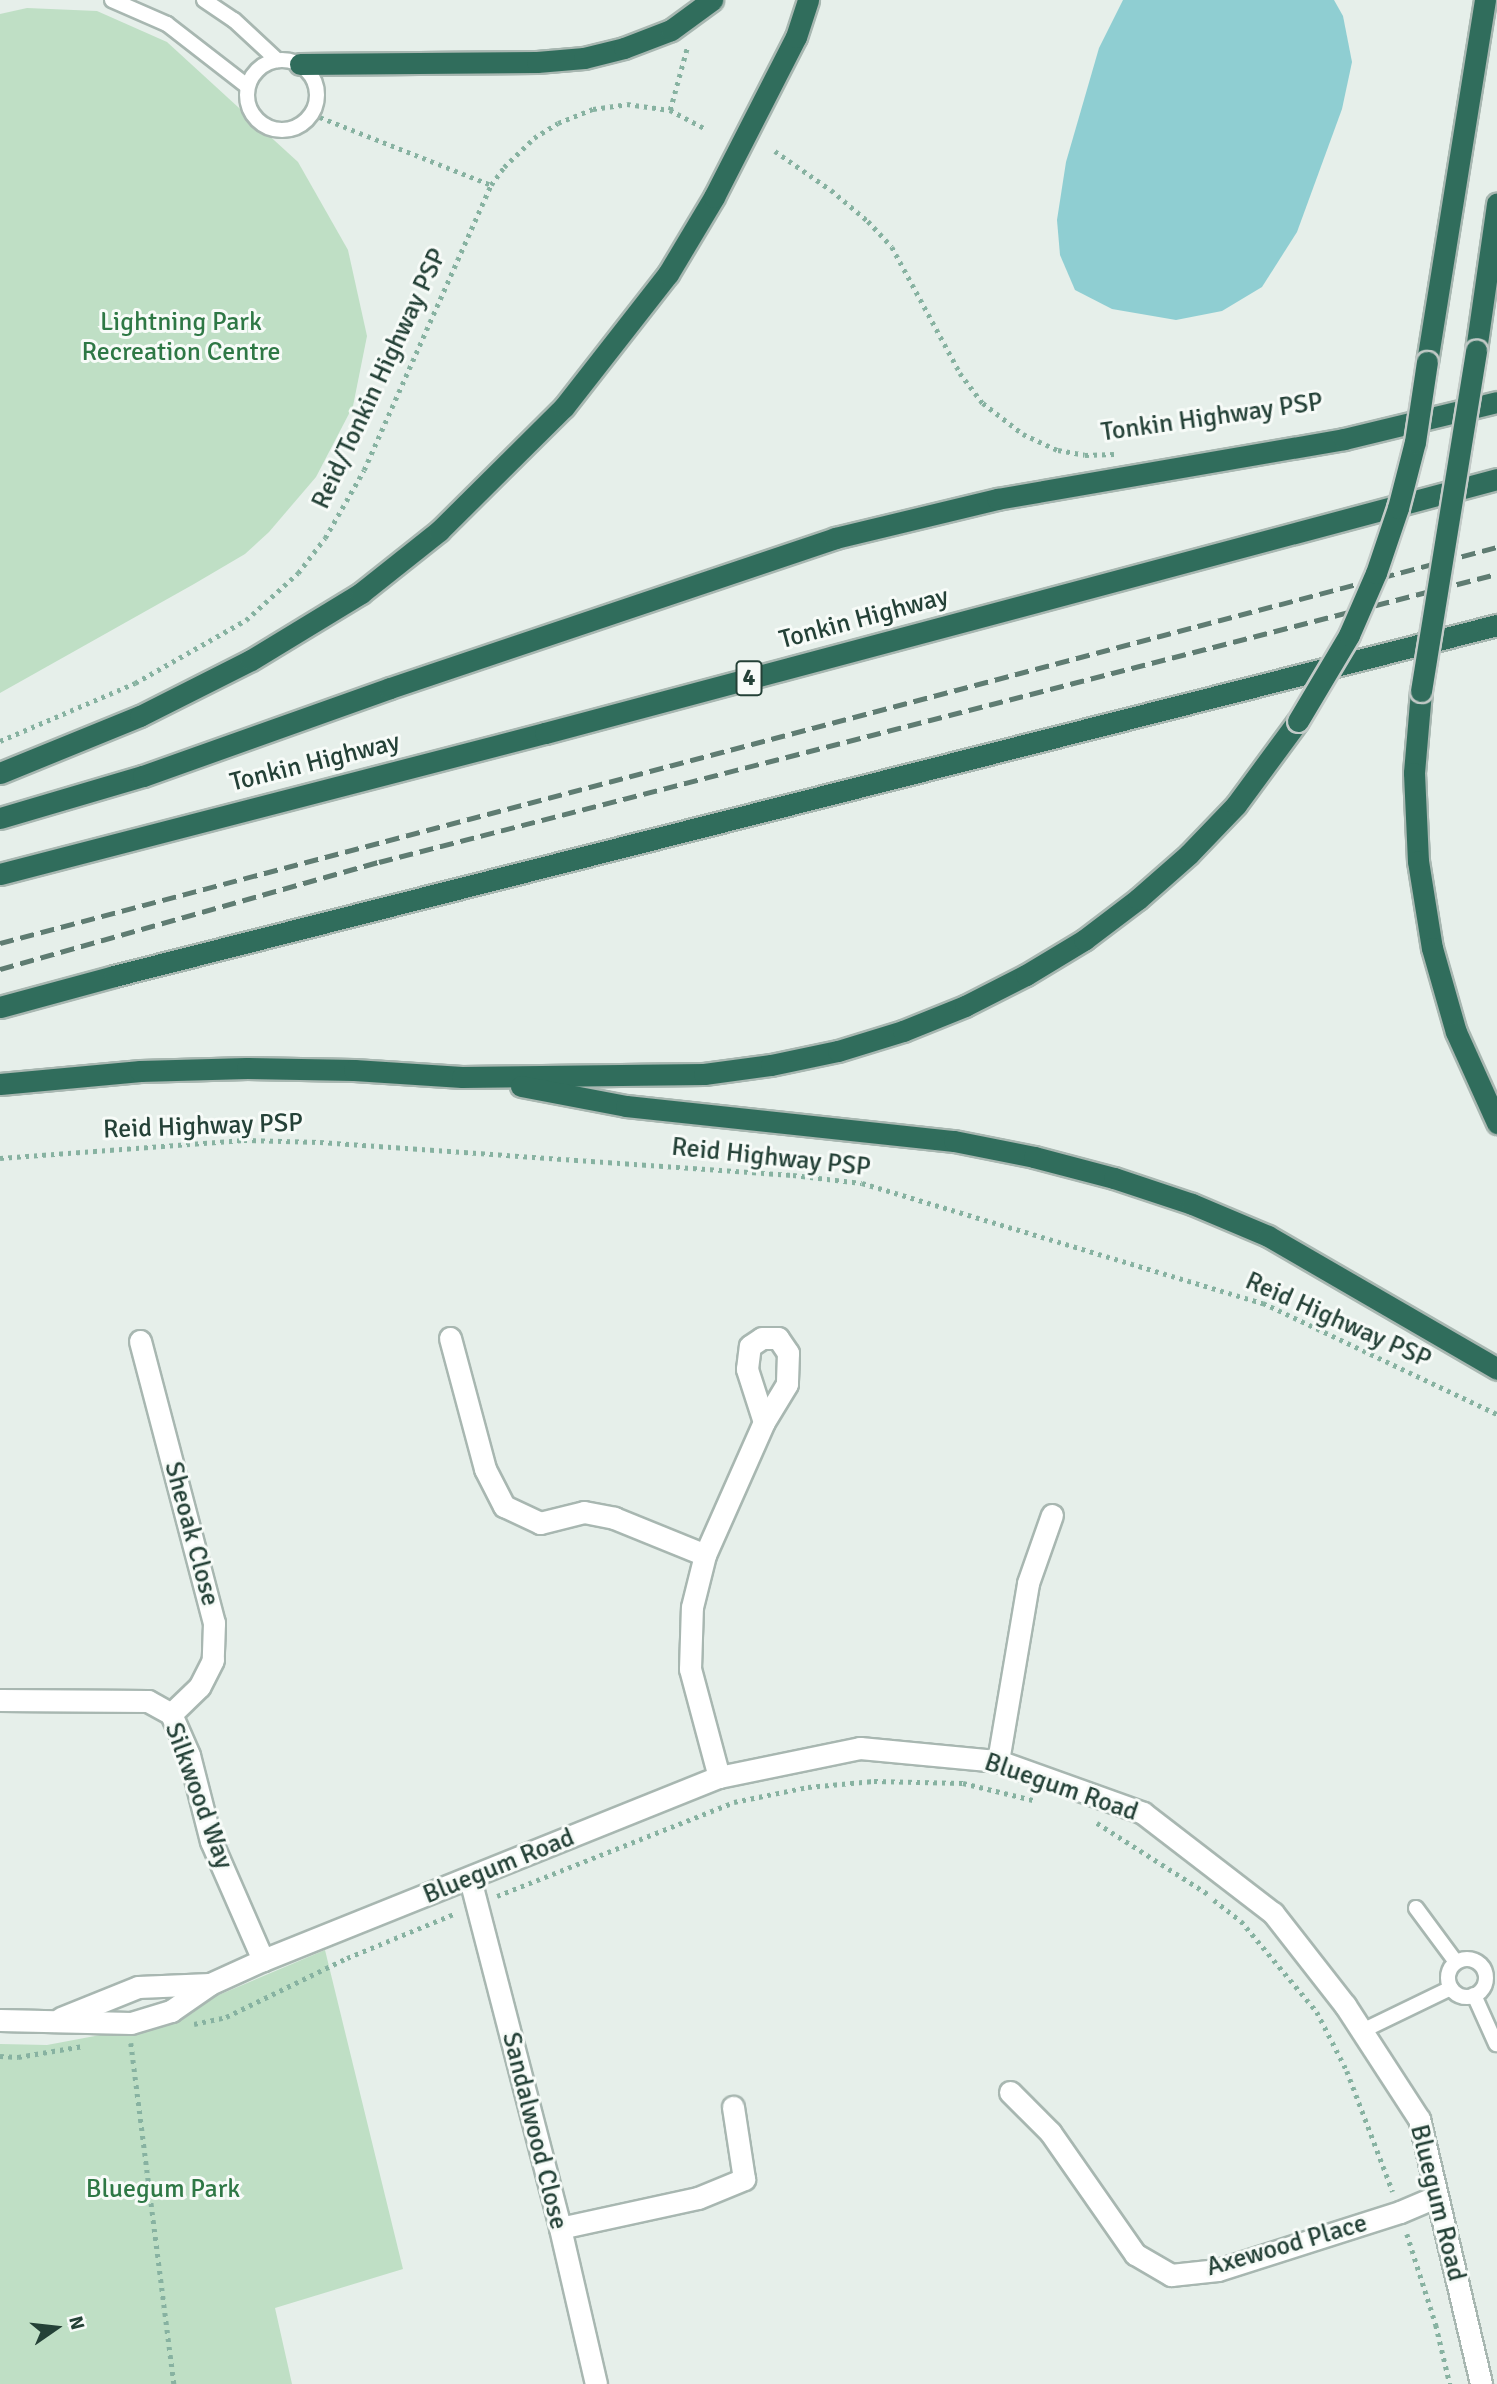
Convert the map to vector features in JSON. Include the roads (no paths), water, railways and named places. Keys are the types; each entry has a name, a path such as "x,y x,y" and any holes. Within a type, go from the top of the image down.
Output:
{"highway":[{"path":"300,64 537,62 584,58 624,48 671,30 712,0"},
{"path":"0,773 140,716 251,660 361,593 449,521 564,407 668,274 714,197 796,37 808,0"},
{"path":"0,1084 140,1071 247,1068 472,1077 677,1074 771,1065 890,1035 965,1006 1072,947 1138,899 1189,854 1236,804 1298,721 1349,635 1376,573 1398,508 1415,442 1485,0"},
{"path":"1497,204 1421,691 1414,773 1418,861 1432,948 1456,1032 1497,1123"},
{"path":"0,818 143,776 390,688 835,538 997,499 1344,439 1497,402"},
{"name":"Tonkin Highway","path":"0,874 572,726 1497,478"},
{"path":"0,1007 127,972 1497,625"},
{"path":"472,1077 626,1105 954,1141 1034,1157 1114,1178 1192,1204 1268,1236 1497,1369"}],"street":[{"path":"450,1338 485,1469 504,1506 540,1523 584,1512 614,1518 705,1555"},
{"name":"Sheoak Close","path":"140,1341 214,1623 213,1660 199,1687 171,1714"},
{"path":"719,1777 690,1669 692,1607 705,1555 764,1422"},
{"path":"998,1761 1028,1583 1052,1515"},
{"name":"Silkwood Way","path":"0,1700 148,1701 171,1714 189,1755 211,1841 263,1960"},
{"name":"Bluegum Road","path":"0,2020 131,2023 171,2011 209,1984 263,1960 719,1777 860,1748 998,1761 1143,1813 1273,1913 1345,2006 1419,2119 1481,2384"},
{"name":"Sandalwood Close","path":"470,1879 560,2228 596,2384"},
{"name":"Bluegum Road","path":"55,2020 138,1987 209,1984"},
{"name":"Axewood Place","path":"1010,2092 1050,2132 1135,2254 1171,2275 1218,2270 1400,2212 1436,2197"},
{"path":"560,2228 698,2197 744,2179 733,2107"}],"lane":[{"path":"112,0 167,24 247,86"},
{"path":"204,0 234,20 277,60 300,64 314,81 317,92 312,114 305,123 285,131 263,126 248,108 247,86 258,69 277,60"},
{"path":"1416,1908 1456,1962"},
{"path":"1473,1959 1491,1968 1484,1987 1474,1995 1461,1996 1451,1988 1449,1971 1456,1962 1473,1959"},
{"path":"1360,2032 1451,1988"},
{"path":"1474,1995 1496,2044"}],"water":[{"path":"1123,0 1334,0 1343,16 1352,62 1342,109 1297,232 1262,287 1222,311 1176,320 1112,309 1075,290 1060,255 1057,220 1066,162 1099,48"}],"railway":[{"path":"0,943 1497,547"},
{"path":"0,969 379,862 1497,574"}],"park label":[{"name":"Lightning Park Recreation Centre","path":"181,338"},
{"name":"Bluegum Park","path":"163,2190"}]}
